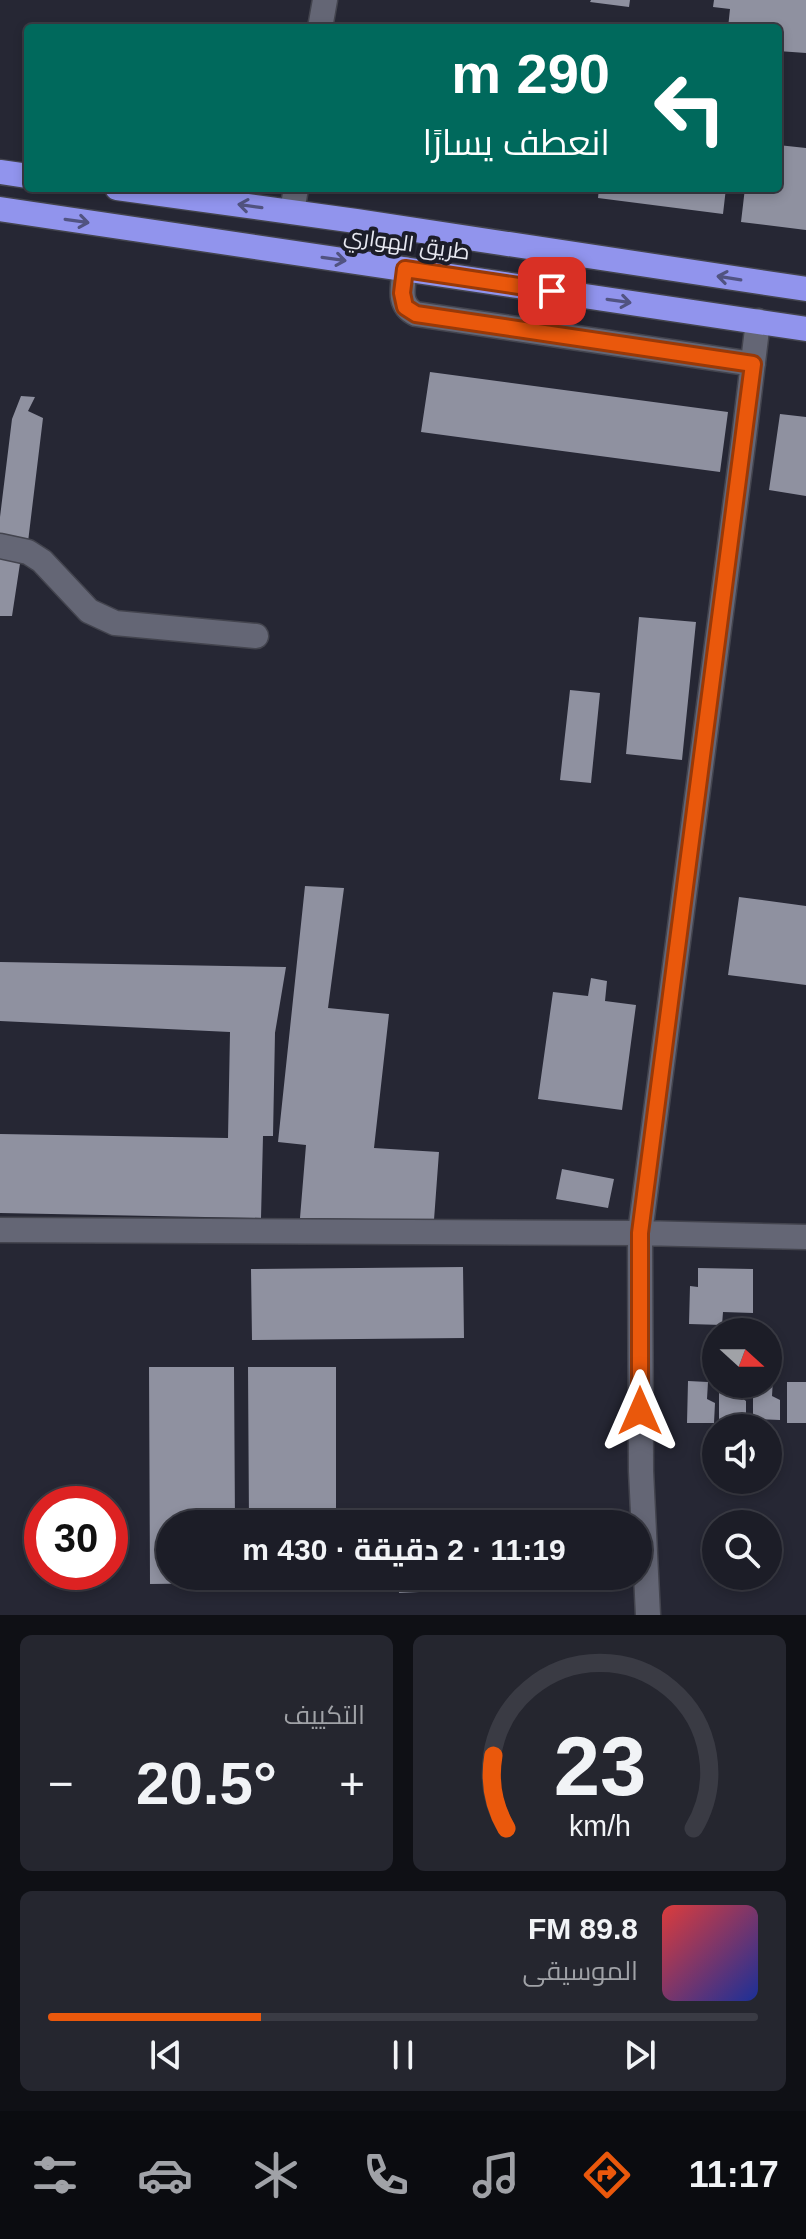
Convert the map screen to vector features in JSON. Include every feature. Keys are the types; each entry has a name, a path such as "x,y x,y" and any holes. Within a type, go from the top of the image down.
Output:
{"highway":[{"path":"0,172 24,175"},
{"name":"طريق الهواري","path":"176,192 294,200 806,289"},
{"name":"طريق الهواري","path":"0,209 806,329"}],"street":[{"path":"321,24 325,0"},
{"path":"405,269 403,300 405,307 416,314 753,364"},
{"path":"648,1615 641,1471 640,1233 758,321"},
{"path":"0,546 28,552 42,561 89,611 115,623 256,636"},
{"path":"0,1230 640,1233 806,1237"}],"building":[{"path":"591,0 630,0 629,7"},
{"path":"714,0 806,0 806,53 782,51 782,24 728,24 730,9 713,7"},
{"path":"782,145 806,148 806,230 741,222 745,192 782,192"},
{"path":"599,192 726,192 723,214 598,198"},
{"path":"430,372 728,412 720,472 421,432"},
{"path":"21,396 35,397 28,411 43,418 28,542 0,539 12,419"},
{"path":"780,414 806,417 806,496 769,490"},
{"path":"0,555 21,557 12,616 0,616"},
{"path":"639,617 696,622 682,760 626,754"},
{"path":"570,690 600,693 591,783 560,780"},
{"path":"305,886 344,888 328,1008 389,1014 374,1148 439,1152 434,1220 300,1218 306,1145 278,1142"},
{"path":"739,897 806,906 806,985 728,975"},
{"path":"0,962 286,967 275,1033 273,1136 263,1136 261,1218 0,1213 0,1134 228,1138 230,1032 0,1021"},
{"path":"591,978 607,981 605,1001 636,1005 622,1110 538,1099 553,992 588,996"},
{"path":"562,1169 614,1179 608,1208 556,1199"},
{"path":"463,1267 464,1338 252,1340 251,1269"},
{"path":"698,1268 753,1269 753,1313 723,1312 723,1318 702,1318 702,1324 689,1324 690,1286 698,1287"},
{"path":"149,1367 234,1367 235,1510 156,1510 156,1584 150,1584"},
{"path":"248,1367 336,1367 336,1510 249,1510"},
{"path":"688,1381 702,1382 702,1398 715,1403 714,1414 702,1414 702,1423 687,1423"},
{"path":"787,1382 806,1382 806,1423 787,1423"},
{"path":"719,1398 742,1398 746,1401 746,1414 719,1414"},
{"path":"753,1398 780,1400 780,1414 753,1414"},
{"path":"399,1590 459,1590 399,1593"}],"route":[{"path":"552,291 405,269 402,293 405,307 416,314 753,364 640,1233 640,1411"}]}
